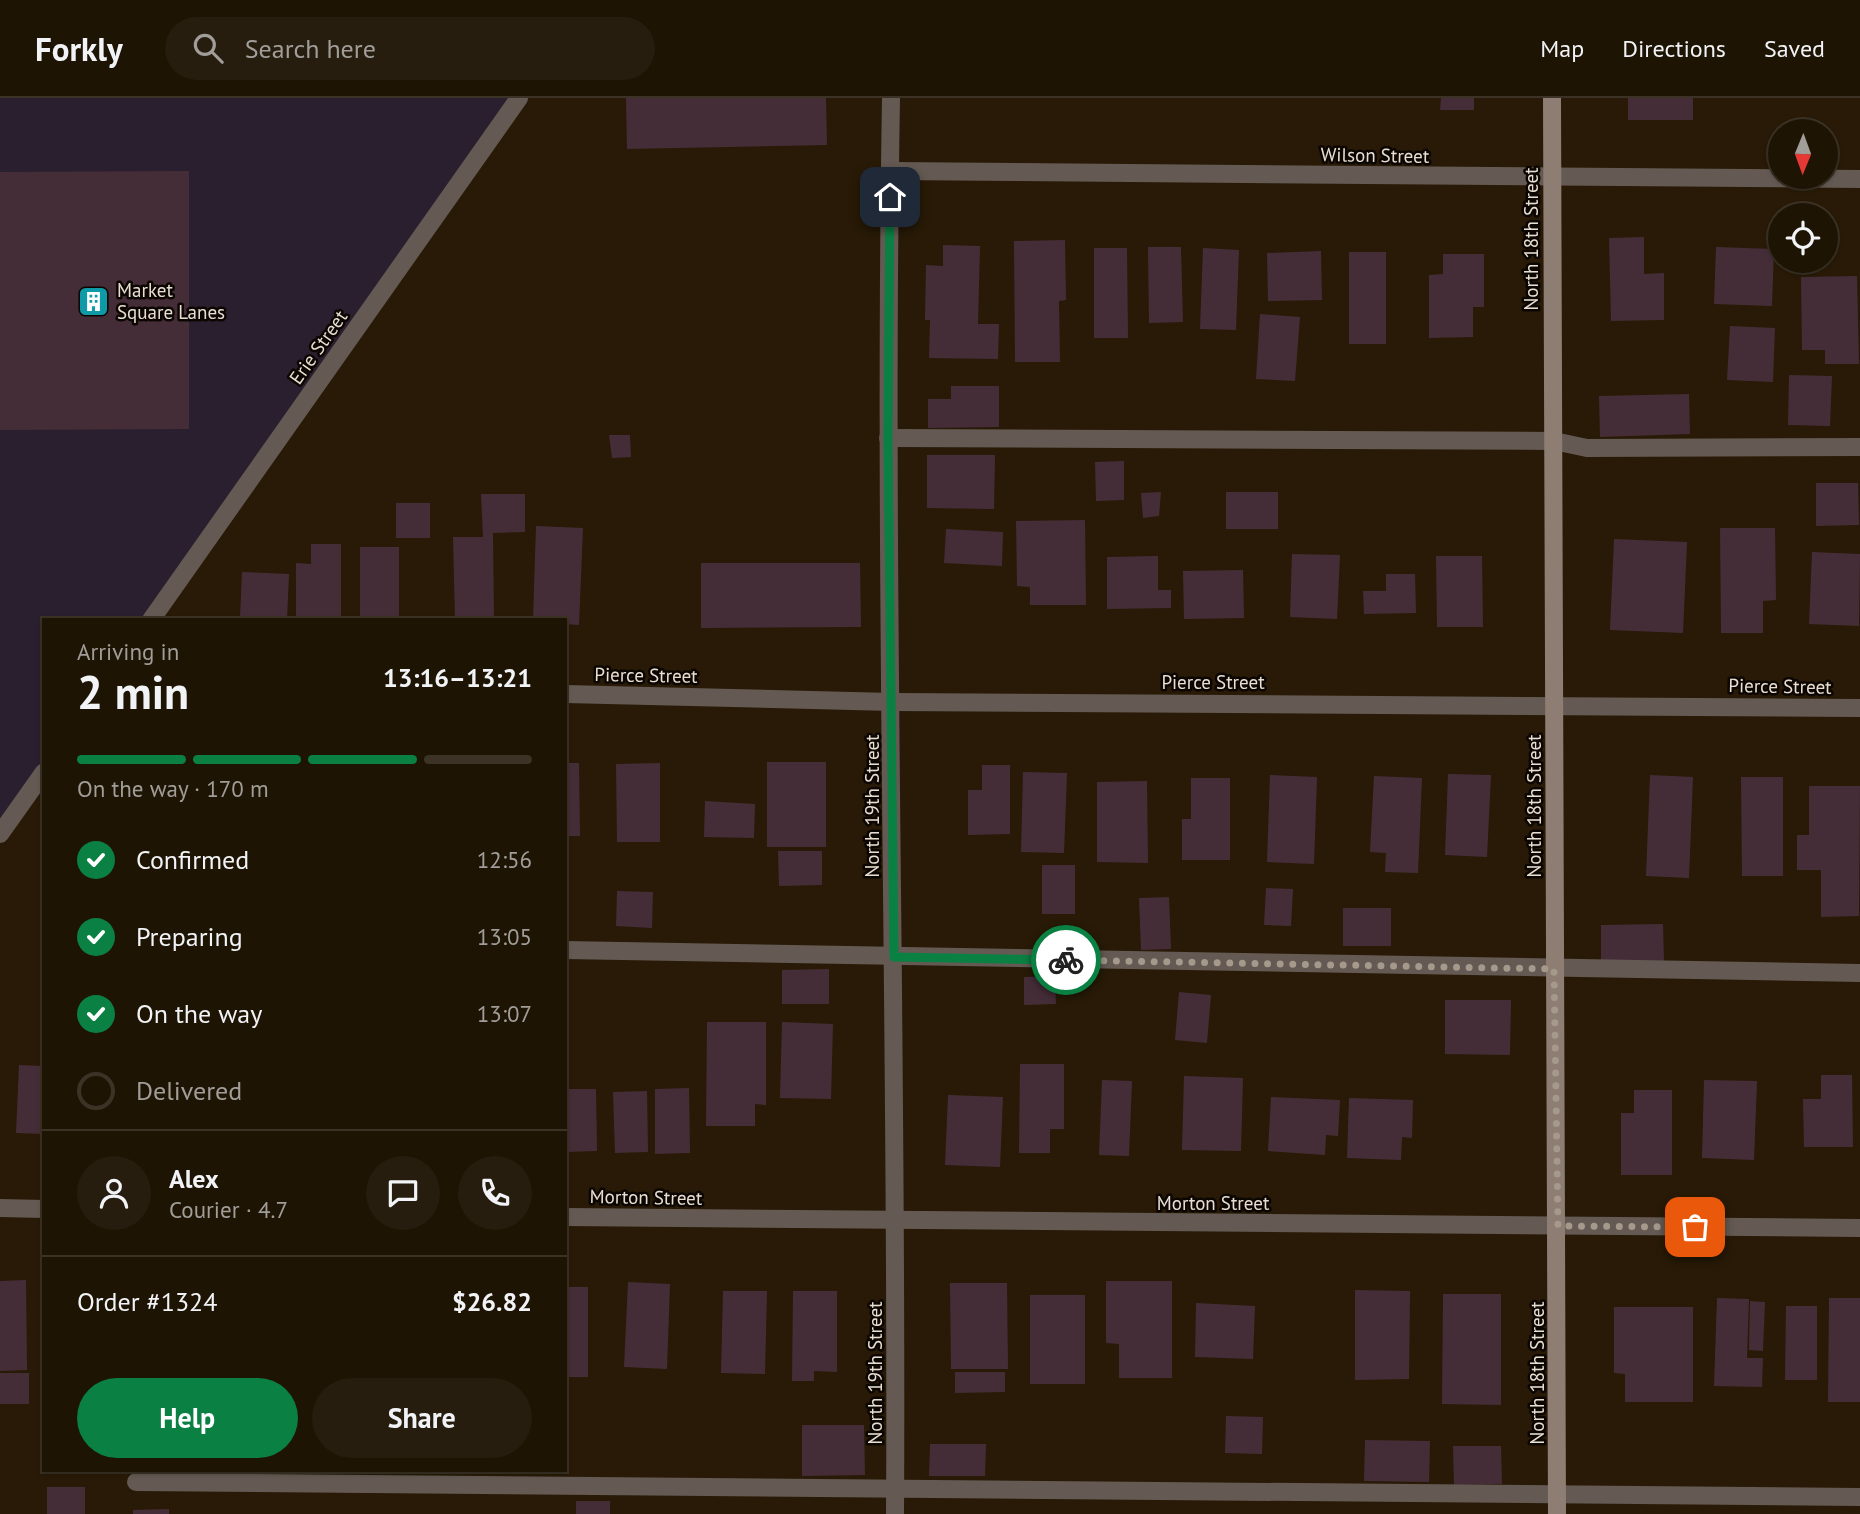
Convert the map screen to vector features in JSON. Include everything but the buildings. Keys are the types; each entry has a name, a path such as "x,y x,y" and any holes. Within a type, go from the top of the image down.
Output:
{"main road":[{"name":"North 18th Street","path":"1552,98 1557,1514"}],"street":[{"name":"Erie Street","path":"152,618 519,98"},
{"name":"North 19th Street","path":"891,98 888,438 897,1222 895,1514"},
{"name":"Wilson Street","path":"890,171 1860,179"},
{"path":"888,438 1554,441 1587,448 1860,446"},
{"name":"Pierce Street","path":"567,694 892,702 1556,704 1860,708"},
{"path":"0,834 42,775"},
{"path":"567,950 1860,973"},
{"path":"0,1208 42,1209"},
{"name":"Morton Street","path":"567,1217 897,1222 1860,1228"},
{"path":"136,1482 895,1486 1860,1497"}],"shaded area":[{"path":"0,98 519,98 152,618 42,618 42,775 0,834"}],"way so far":[{"path":"1066,960 1554,969 1558,1226 1695,1227"}],"place":[{"name":"Market Square Lanes","path":"94,301"}],"route":[{"path":"890,197 888,438 894,957 1066,960"}]}
